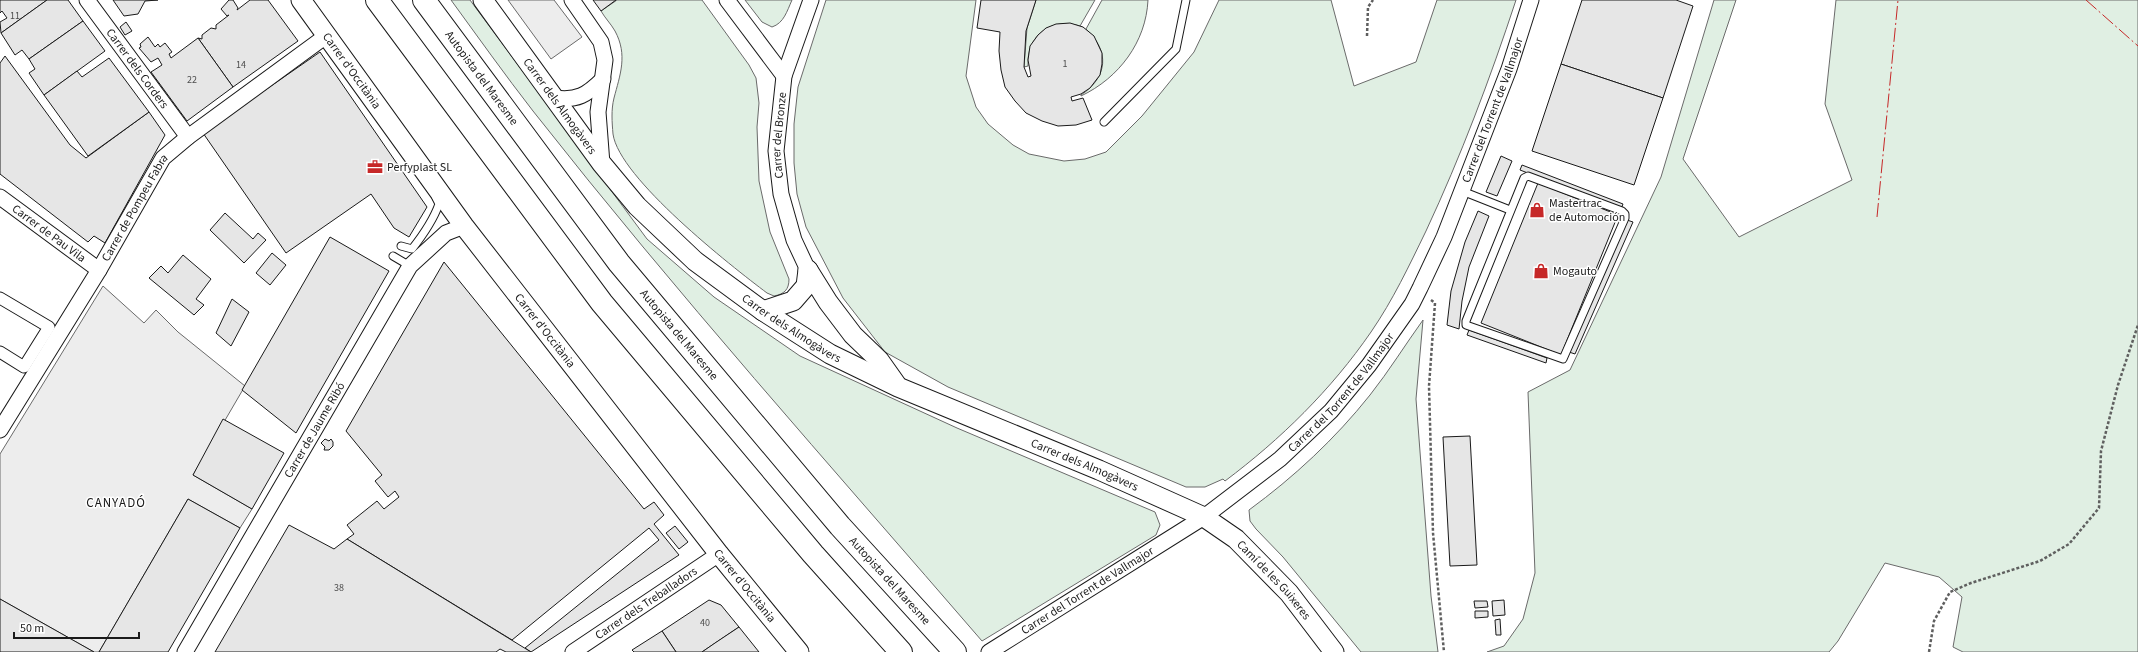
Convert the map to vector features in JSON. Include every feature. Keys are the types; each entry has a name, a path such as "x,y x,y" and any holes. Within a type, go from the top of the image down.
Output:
{"highway":[{"path":"377,0 602,303 813,554 901,652"},
{"name":"Autopista del Maresme","path":"424,0 620,263 840,526 955,652"}],"street":[{"name":"Carrer dels Corders","path":"87,0 188,137"},
{"name":"Carrer d'Occitània","path":"302,0 326,36 464,226 719,554 799,652"},
{"name":"Carrer dels Almogàvers","path":"483,0 602,164 638,206 696,261 763,311 830,354 898,387 1099,470 1204,518"},
{"path":"572,0 601,42 604,60 598,112 602,164"},
{"path":"727,0 784,76"},
{"name":"Carrer del Bronze","path":"808,270 794,240 782,194 776,150 784,76 811,0"},
{"name":"Carrer del Torrent de Vallmajor","path":"989,652 1204,518 1280,459 1331,411 1369,365 1412,304 1420,288 1444,237 1462,191 1509,69 1531,0"},
{"name":"Carrer de Pompeu Fabra","path":"0,430 99,270 163,158 188,137 326,36"},
{"path":"555,98 570,100 591,90 603,79"},
{"name":"Carrer de Pau Vila","path":"0,197 99,270"},
{"name":"Carrer de Jaume Ribó","path":"185,652 410,266 446,233 464,226"},
{"path":"763,311 793,301 806,286 808,270"},
{"path":"808,270 828,302 853,335 879,360 898,387"},
{"path":"0,298 49,327 24,366 0,352"},
{"name":"Camí de les Guixeres","path":"1204,518 1236,539 1289,593 1334,652"},
{"name":"Carrer dels Treballadors","path":"573,652 719,554"}],"lane":[{"path":"1104,122 1176,49 1186,0"},
{"path":"401,246 412,249 435,215 439,204 415,159"},
{"path":"1528,176 1622,211 1625,214 1625,218 1563,359 1466,325 1466,321 1510,210 1524,178 1528,176"},
{"path":"1462,191 1510,210"},
{"path":"393,256 410,266"}],"path":[{"path":"1367,36 1368,7 1373,0"},
{"path":"1420,288 1435,303 1428,386 1433,533 1444,652"},
{"path":"1929,652 1934,621 1950,592 1970,583 2040,561 2069,544 2099,508 2101,451 2118,385 2138,325"}],"green space":[{"path":"451,0 470,0 647,239 714,297 800,356 957,428 1155,512 1160,525 1156,535 982,641 754,379 642,246 533,111"},
{"path":"617,0 702,0 749,65 756,78 759,103 757,127 759,181 770,232 789,279 787,289 783,293 774,296 767,293 704,242 655,197 635,174 620,152 613,134 612,116 613,102 622,65 621,48 615,31 601,11"},
{"path":"745,0 792,0 782,20 772,27 762,22"},
{"path":"826,0 976,0 966,76 976,107 988,124 1013,145 1029,154 1064,161 1085,159 1106,152 1142,116 1194,52 1219,0 1331,0 1354,86 1416,62 1437,0 1516,0 1474,117 1439,203 1400,283 1371,332 1356,353 1322,394 1285,431 1246,465 1225,481 1223,479 1205,487 1186,487 948,387 885,352 843,298 806,227 797,194 794,163 794,124 798,87"},
{"path":"1036,0 1095,0 1080,26 1060,24 1043,31 1036,37 1031,45 1028,66 1024,67 1027,28"},
{"path":"1102,0 1148,0 1146,15 1136,44 1128,57 1107,79 1081,96 1097,80 1103,64 1099,46 1094,37 1086,29"},
{"path":"1714,0 1736,0 1683,159 1739,237 1852,180 1825,104 1836,0 2138,0 2138,652 1963,652 1953,647 1962,597 1939,577 1885,563 1838,641 1829,652 1487,652 1504,646 1523,619 1535,573 1528,392 1570,370 1661,177"},
{"path":"1423,320 1416,399 1431,596 1438,652 1361,652 1283,557 1256,529 1250,521 1249,510 1298,471 1343,427 1377,386"}],"shaded area":[{"path":"508,0 554,0 582,37 551,59"},
{"path":"103,286 144,323 156,310 178,332 245,386 193,475 252,509 240,528 188,499 99,652 94,652 0,599 0,454"}],"building":[{"path":"0,0 47,0 1,33 0,22 7,18 2,11 0,13"},
{"path":"47,0 68,0 83,21 29,59 22,50 15,55 1,33"},
{"path":"113,0 158,0 145,1 138,14 124,16"},
{"path":"229,0 233,0 238,8 237,10 250,0 268,0 298,41 233,87 198,38 202,39 202,35 211,28 216,29 216,25 229,15 227,16 221,9"},
{"path":"593,0 616,0 601,11"},
{"path":"981,0 1036,0 1026,31 1024,67 1028,77 1031,76 1028,60 1030,46 1038,35 1046,28 1056,24 1070,23 1083,27 1094,36 1102,53 1100,75 1090,88 1081,94 1071,97 1072,101 1083,98 1092,120 1076,125 1058,126 1042,121 1026,113 1005,87 999,51 1000,32 977,28"},
{"path":"1582,0 1676,0 1693,6 1663,98 1561,64"},
{"path":"83,21 105,51 44,95 29,73 35,69 29,59"},
{"path":"126,22 132,31 125,35 120,27"},
{"path":"148,37 155,47 158,44 160,47 165,43 172,52 169,54 171,58 198,38 233,87 187,121 151,72 162,65 158,58 151,62 139,48 141,47 140,44"},
{"path":"320,52 427,207 409,237 394,228 371,194 286,253 203,133"},
{"path":"5,56 70,145 86,158 149,112 165,135 105,243 94,236 88,242 0,174 0,63"},
{"path":"109,58 149,112 88,156 44,95 77,71 82,77"},
{"path":"1561,64 1663,98 1634,185 1532,151"},
{"path":"1501,156 1512,161 1497,196 1486,192"},
{"path":"1522,165 1623,204 1621,209 1520,170"},
{"path":"1538,183 1618,215 1561,355 1481,323"},
{"path":"1478,211 1489,216 1469,267 1462,301 1459,329 1447,325 1451,291 1465,242"},
{"path":"225,213 253,239 258,233 266,240 244,263 210,230"},
{"path":"1627,220 1633,222 1575,354 1569,352"},
{"path":"330,237 389,271 296,433 242,390"},
{"path":"272,253 286,265 270,285 256,273"},
{"path":"183,255 211,279 196,299 204,305 194,315 149,278 161,266 168,273"},
{"path":"444,262 644,509 654,502 664,515 654,524 679,555 531,652 525,648 659,540 649,528 512,640 347,539 354,534 347,525 377,501 384,509 399,497 395,491 388,497 375,481 382,475 346,431"},
{"path":"232,299 249,312 231,346 216,333"},
{"path":"1469,330 1547,358 1546,363 1467,335"},
{"path":"223,419 284,453 252,509 193,475"},
{"path":"1470,436 1477,565 1450,566 1443,437"},
{"path":"325,439 329,441 331,439 333,442 333,446 329,450 324,450 325,447 321,443"},
{"path":"188,499 240,528 168,652 99,652"},
{"path":"289,525 334,549 347,539 531,652 506,652 500,649 496,652 215,652"},
{"path":"675,526 688,542 679,549 666,533"},
{"path":"0,599 94,652 0,652"},
{"path":"709,600 721,605 739,627 702,652 676,652 662,631"},
{"path":"1504,600 1505,615 1493,616 1492,601"},
{"path":"1474,601 1487,601 1488,607 1475,608"},
{"path":"1475,611 1488,611 1488,617 1475,618"},
{"path":"1500,619 1501,635 1496,635 1495,620"},
{"path":"739,627 759,652 702,652 715,643"},
{"path":"662,631 676,652 634,652 632,650"}],"power":[{"path":"1877,217 1898,0"},
{"path":"2086,0 2138,46"}],"place":[{"name":"Perfyplast SL","path":"375,167"},
{"name":"Mastertrac de Automoción","path":"1537,210"},
{"name":"Mogauto","path":"1541,271"}],"district":[{"name":"CANYADÓ","path":"116,502"}]}
